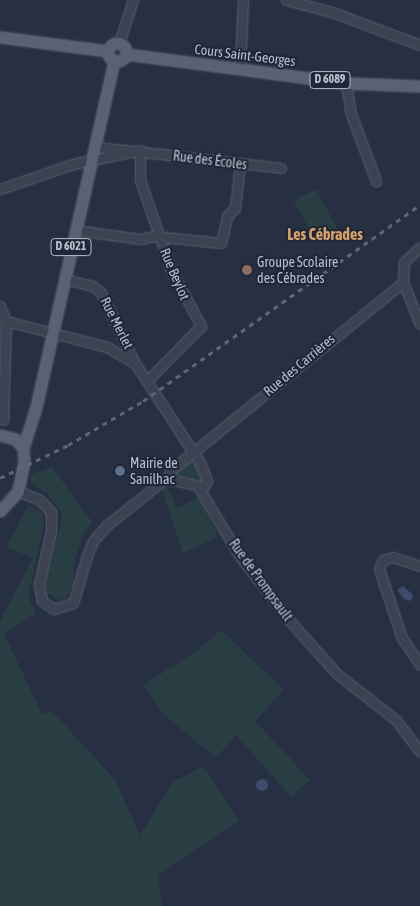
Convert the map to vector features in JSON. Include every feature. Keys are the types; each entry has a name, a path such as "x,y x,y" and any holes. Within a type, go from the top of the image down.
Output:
{"main road":[{"path":"0,37 111,56 120,61 126,54 124,46 119,44 111,46 111,56"},
{"name":"Cours Saint-Georges","path":"126,54 346,83 420,86"},
{"name":"D 6021","path":"23,448 36,407 65,280 94,147 111,56"},
{"name":"D 6021","path":"3,435 18,428 36,407"},
{"path":"0,511 18,491 24,462 23,448 3,435"}],"street":[{"path":"119,44 132,0"},
{"path":"240,69 243,0"},
{"path":"286,0 332,12 420,45"},
{"path":"346,83 351,114 376,181"},
{"path":"94,147 138,150"},
{"path":"0,189 91,160 138,150"},
{"name":"Rue des Écoles","path":"138,150 281,168"},
{"name":"Rue Beylot","path":"138,150 140,180 171,270 201,326 148,381"},
{"path":"75,230 141,239 160,236 222,243 227,216 235,208 240,164"},
{"path":"420,247 404,262 403,282 420,324"},
{"name":"Rue Merlet","path":"65,280 93,286 101,293 135,363"},
{"name":"Rue des Carrières","path":"18,491 40,500 51,512 52,522 40,594 46,606 63,608 73,604 78,594 81,571 93,541 122,512 167,479 170,471 403,282"},
{"path":"0,306 6,321 4,420"},
{"path":"6,321 107,347 135,363"},
{"name":"Rue de Prompsault","path":"135,363 194,452 207,480 202,488 239,555 289,620 337,674 396,720 420,751"},
{"path":"167,479 185,481 202,488"},
{"path":"420,566 392,557 383,560 379,569 402,638 420,665"}],"green space":[{"path":"316,189 338,230 316,242 294,201"},
{"path":"187,462 196,463 201,479 175,475"},
{"path":"52,467 92,522 83,535 75,558 73,584 66,598 57,600 47,593 45,586 62,520 61,511 47,493 33,485 30,475"},
{"path":"167,487 177,508 200,497 218,537 183,553 162,488"},
{"path":"29,505 42,513 44,522 28,597 36,613 4,634 42,714 52,711 115,780 140,835 173,782 204,766 239,821 158,875 162,906 0,906 0,621 33,558 6,547"},
{"path":"221,630 284,690 255,721 310,780 291,797 236,735 216,758 163,714 143,685 194,653"}],"water":[{"path":"403,586 413,595 411,601 404,599 397,590"},
{"path":"260,779 264,779 268,785 264,791 260,791 256,787 256,783"}],"railway":[{"path":"0,478 68,445 143,401 420,205"}],"place":[{"name":"Groupe Scolaire des Cébrades","path":"247,270"},
{"name":"Mairie de Sanilhac","path":"120,471"}],"district":[{"name":"Les Cébrades","path":"325,234"}]}
